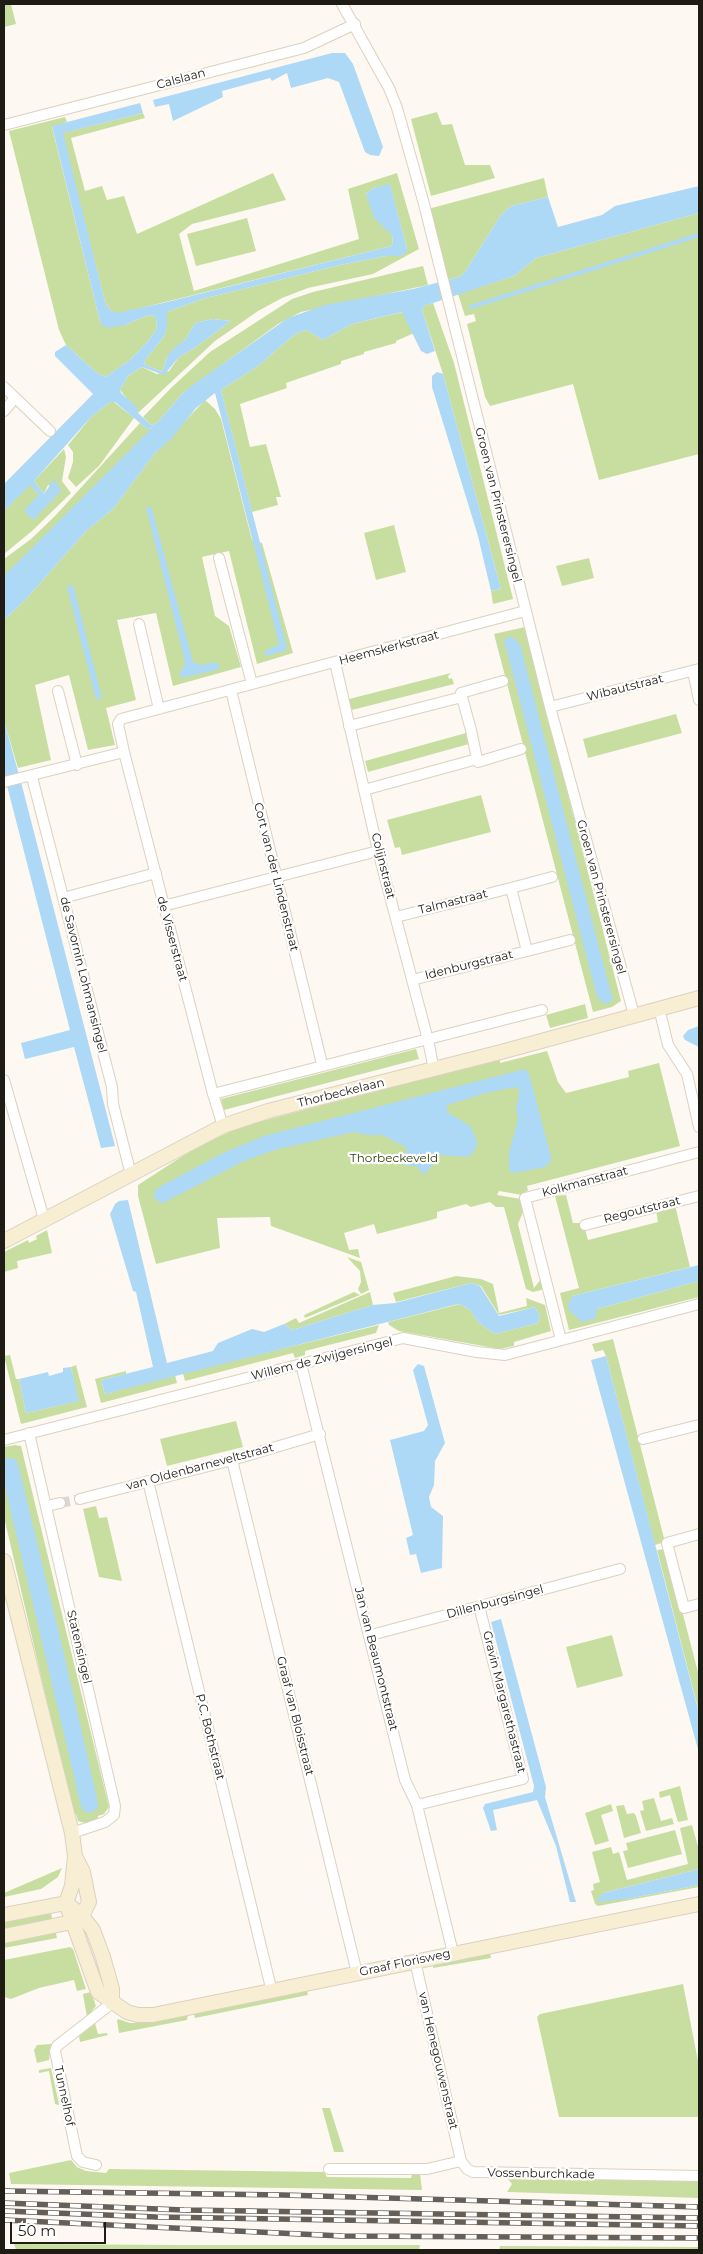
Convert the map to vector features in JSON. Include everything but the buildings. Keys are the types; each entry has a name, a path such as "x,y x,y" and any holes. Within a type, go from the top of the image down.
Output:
{"main road":[{"name":"Thorbeckelaan","path":"4,1241 223,1126 268,1111 434,1070 699,998"},
{"path":"4,1561 71,1828 75,1856 72,1886 66,1903"},
{"path":"4,1936 77,1919 89,1902 83,1872 75,1856"},
{"path":"4,1915 66,1903"},
{"path":"66,1903 77,1919 98,1992 112,2003"},
{"name":"Graaf Florisweg","path":"112,2003 138,2015 152,2015 699,1904"}],"street":[{"name":"Groen van Prinsterersingel","path":"342,4 355,24 389,88 397,108 550,707 634,1015"},
{"name":"Calslaan","path":"4,125 304,48 355,24"},
{"path":"4,387 50,431"},
{"path":"4,411 15,398"},
{"path":"219,558 252,684"},
{"name":"Heemskerkstraat","path":"124,752 118,724 121,719 525,611"},
{"path":"139,624 159,709"},
{"name":"Colijnstraat","path":"335,662 378,851 428,1040 434,1070"},
{"path":"696,670 699,700"},
{"name":"Wibautstraat","path":"550,707 696,670"},
{"path":"477,759 461,693 503,681"},
{"name":"Cort van der Lindenstraat","path":"231,690 322,1064"},
{"path":"58,691 77,765"},
{"path":"349,726 462,697"},
{"path":"364,790 477,759 478,762 521,749"},
{"path":"4,782 124,752"},
{"name":"de Visserstraat","path":"124,752 163,906 223,1126"},
{"name":"de Savornin Lohmansingel","path":"27,777 64,898 112,1087 113,1104 131,1175"},
{"path":"163,906 378,851"},
{"path":"64,898 156,873"},
{"name":"Talmastraat","path":"396,917 552,877"},
{"name":"Idenburgstraat","path":"510,888 527,951"},
{"name":"Idenburgstraat","path":"412,980 570,940"},
{"path":"659,1008 668,1045 686,1074 699,1127"},
{"path":"213,1094 322,1064 428,1040 542,1010"},
{"path":"4,1080 44,1219"},
{"name":"Kolkmanstraat","path":"561,1340 525,1198 699,1152"},
{"name":"Regoutstraat","path":"585,1225 699,1196"},
{"name":"Willem de Zwijgersingel","path":"4,1440 403,1338 477,1352 505,1355 699,1304"},
{"name":"Jan van Beaumontstraat","path":"301,1364 371,1635 405,1780 417,1805 453,1953"},
{"path":"643,1440 699,1425"},
{"name":"Statensingel","path":"28,1433 47,1506 115,1806 114,1816 105,1822 71,1828"},
{"name":"van Oldenbarneveltstraat","path":"80,1498 232,1460 320,1434"},
{"name":"Graaf van Bloisstraat","path":"232,1460 357,1973"},
{"name":"P.C. Bothstraat","path":"148,1481 272,1992"},
{"path":"47,1506 60,1503"},
{"path":"699,1534 667,1543 684,1608 699,1604"},
{"name":"Dillenburgsingel","path":"371,1635 620,1569"},
{"name":"Gravin Margarethastraat","path":"417,1805 523,1779 479,1606"},
{"name":"van Henegouwenstraat","path":"415,1961 461,2161"},
{"name":"Tunnelhof","path":"96,2166 83,2162 77,2156 55,2051 57,2046 112,2003"},
{"path":"329,2169 427,2169 461,2161"},
{"name":"Vossenburchkade","path":"461,2161 467,2169 473,2172 699,2176"}],"green space":[{"path":"4,4 11,4 16,24 4,27"},
{"path":"437,112 442,125 452,124 465,165 490,165 495,178 431,196 411,119"},
{"path":"143,113 145,118 71,138 85,191 102,186 107,200 124,196 137,234 273,173 286,200 192,224 179,234 194,291 359,239 348,189 397,173 419,249 373,274 308,288 282,298 258,311 215,341 138,413 120,390 128,376 142,367 157,374 169,371 179,357 231,321 213,319 195,323 185,340 167,357 162,372 144,364 145,360 163,338 167,329 167,312 202,299 340,265 386,256 400,256 407,249 390,185 373,188 366,194 392,235 393,244 391,246 117,314 110,310 105,302 62,133"},
{"path":"65,117 67,122 52,127 100,322 125,325 148,315 156,317 157,328 149,340 131,359 106,377 97,373 66,345 59,330 9,131"},
{"path":"544,178 548,197 511,206 501,215 465,272 459,277 447,280 428,209"},
{"path":"699,213 699,454 599,480 573,384 490,406 485,397 467,324 476,321 474,314 465,316 458,294 514,276 536,258"},
{"path":"247,218 256,251 196,266 187,234"},
{"path":"423,266 428,285 301,312 278,324 183,393 157,423 151,425 143,417 210,352 292,299 313,292"},
{"path":"433,303 454,363 513,599 493,604 491,591 501,589 443,374 422,310 424,306"},
{"path":"403,312 414,333 396,341 396,343 364,352 364,354 341,361 341,364 286,383 287,388 240,404 250,447 266,444 281,497 276,497 278,505 252,512 221,390 258,366 295,334 306,330 323,340 352,324"},
{"path":"205,400 215,409 221,419 252,540 262,543 293,653 257,664 229,551 202,557 215,616 229,626 241,667 173,686 156,613 117,620 136,700 106,708 115,745 88,750 69,675 35,685 51,760 18,768 4,721 4,620 26,599 86,531 113,509 155,453"},
{"path":"110,402 114,402 134,418 99,466 76,487 68,478 73,462 73,452 68,445 91,417"},
{"path":"140,423 147,429 153,428 4,577 4,559 31,539 55,516"},
{"path":"64,449 66,457 62,481 71,493 32,531 4,554 4,511 30,484 39,495 61,491 48,485 44,494 34,481"},
{"path":"394,525 406,572 376,580 364,533"},
{"path":"589,558 594,578 562,586 556,566"},
{"path":"525,627 621,1001 612,1007 593,1012 494,634"},
{"path":"451,673 448,676 449,679 452,678 454,684 352,710 349,699"},
{"path":"676,714 682,733 588,758 583,739"},
{"path":"466,733 469,744 368,772 365,761"},
{"path":"481,795 491,832 402,855 400,847 395,848 387,820"},
{"path":"585,1004 588,1018 550,1028 546,1015"},
{"path":"416,1049 419,1059 224,1110 221,1099"},
{"name":"Thorbeckeveld","path":"547,1051 558,1082 566,1093 629,1077 628,1071 659,1063 680,1146 527,1186 528,1190 522,1195 499,1191 497,1195 521,1199 523,1212 518,1224 534,1288 541,1279 544,1288 541,1290 533,1292 526,1289 504,1207 496,1207 490,1202 471,1207 466,1204 437,1212 437,1218 377,1234 374,1224 344,1233 349,1250 358,1249 360,1258 271,1226 270,1217 217,1218 220,1248 156,1264 138,1196 138,1185 195,1148 240,1127 258,1122 500,1059 500,1063"},
{"path":"566,1195 573,1223 580,1223 581,1229 585,1229 588,1240 658,1222 656,1211 675,1205 690,1267 572,1296 597,1309 699,1281 699,1297 569,1330 560,1293 579,1288 555,1196"},
{"path":"47,1230 52,1253 17,1261 18,1268 4,1272 4,1252 28,1240 29,1243 37,1239 36,1236"},
{"path":"347,1257 361,1262 369,1290 361,1294 358,1289 361,1282 360,1271"},
{"path":"456,1276 481,1279 493,1284 499,1313 527,1306 526,1298 545,1305 551,1331 514,1342 514,1346 500,1349 399,1331 389,1325 388,1322 460,1304 470,1310 478,1322 495,1334 538,1323 540,1316 535,1307 499,1315 481,1286 471,1283 396,1302 393,1293"},
{"path":"354,1292 360,1295 305,1318 304,1315"},
{"path":"370,1292 373,1305 292,1330 284,1324 296,1318 299,1323"},
{"path":"379,1325 376,1333 305,1351 305,1355 295,1358 293,1353 185,1381 183,1373"},
{"path":"613,1339 665,1542 655,1545 606,1356 603,1350 595,1352 592,1344"},
{"path":"10,1355 16,1379 19,1379 26,1413 78,1401 71,1367 76,1365 87,1407 21,1424 4,1356"},
{"path":"126,1371 126,1374 101,1380 105,1394 175,1375 177,1383 101,1403 95,1379"},
{"path":"236,1421 243,1447 167,1466 160,1439"},
{"path":"21,1446 109,1807 104,1814 98,1816 98,1820 85,1823 78,1821 76,1814 73,1814 4,1517 4,1447"},
{"path":"96,1506 99,1518 107,1517 122,1581 99,1577 83,1509"},
{"path":"666,1549 699,1676 699,1712 657,1550"},
{"path":"612,1635 623,1676 577,1688 566,1647"},
{"path":"680,1786 688,1820 678,1822 670,1795 660,1798 659,1792"},
{"path":"654,1798 661,1821 672,1818 674,1824 646,1831 640,1811 644,1810 642,1801"},
{"path":"611,1804 613,1811 601,1815 609,1841 595,1845 585,1813"},
{"path":"624,1805 627,1814 634,1813 636,1816 641,1833 624,1838 616,1806"},
{"path":"692,1825 699,1850 699,1869 603,1893 627,1899 699,1885 699,1887 598,1906 595,1904 591,1891 594,1890 593,1884 600,1882 592,1852 611,1847 613,1854 619,1852 627,1880 688,1864 680,1828"},
{"path":"675,1830 682,1854 628,1868 623,1851 628,1850 626,1843"},
{"path":"62,1868 58,1877 41,1889 4,1897 4,1893"},
{"path":"51,1913 53,1922 4,1932 4,1921"},
{"path":"55,1929 57,1938 4,1948 4,1939"},
{"path":"70,1947 73,1949 86,1989 77,1991 74,1980 39,1988 11,1999 4,1997 4,1960"},
{"path":"490,1953 491,1958 433,1968 434,1965"},
{"path":"683,1984 699,2066 699,2117 559,2117 537,2017 540,2014"},
{"path":"307,1991 308,1995 195,2018 194,2014"},
{"path":"91,1992 96,2006 87,2017 83,1994"},
{"path":"188,2015 187,2020 119,2033 118,2019 130,2023 147,2023"},
{"path":"95,2023 98,2034 107,2033 108,2035 80,2042 79,2036"},
{"path":"51,2044 49,2060 37,2063 34,2050 37,2045"},
{"path":"51,2068 59,2105 55,2104 49,2071 39,2073 39,2070"},
{"path":"322,2108 330,2108 344,2152 334,2152"},
{"path":"71,2160 77,2167 86,2171 106,2173 109,2169 324,2172 327,2177 411,2178 412,2174 420,2173 422,2190 11,2184 9,2173"},
{"path":"508,2179 699,2181 699,2198 507,2192 512,2184"},
{"path":"14,2244 420,2245 419,2250 16,2250"},
{"path":"500,2246 699,2247 699,2250 499,2250"}],"water":[{"path":"332,53 345,53 353,64 383,147 379,156 370,155 365,152 339,82 328,78 291,88 287,73 272,81 270,78 222,91 223,97 173,121 169,104 155,107 153,100"},
{"path":"140,103 143,113 63,133 105,302 110,310 117,313 163,303 391,246 393,244 392,235 374,218 366,194 373,188 390,184 407,249 407,252 400,256 386,256 340,265 202,299 167,312 167,329 163,338 145,360 144,364 162,372 167,357 173,349 185,340 195,323 213,319 231,321 179,357 164,375 142,367 128,376 120,390 121,393 138,408 137,412 151,425 157,423 183,393 197,382 288,318 325,305 413,289 459,277 465,272 501,215 511,206 548,197 558,227 602,215 615,206 699,186 699,213 536,258 514,276 424,306 422,310 435,351 427,354 421,351 402,312 352,324 323,340 306,330 295,334 258,366 221,390 287,648 284,651 266,656 264,652 279,644 215,393 196,408 172,438 155,453 113,509 86,531 26,599 4,620 4,576 152,428 147,429 115,402 110,402 91,417 34,481 44,494 54,479 61,491 33,520 25,512 26,508 39,495 30,485 4,511 4,484 93,394 55,356 55,352 66,345 97,373 106,377 131,359 149,340 157,328 156,317 148,315 125,325 106,328 100,322 52,126"},
{"path":"437,372 443,374 501,589 491,591 478,536 432,387 432,376"},
{"path":"151,506 193,662 201,665 217,662 220,669 182,678 179,672 184,668 185,661 146,508"},
{"path":"73,585 102,698 96,699 67,587"},
{"path":"511,636 520,644 613,1001 605,1004 597,997 504,640"},
{"path":"4,721 115,1146 101,1148 74,1047 25,1059 21,1043 70,1030 4,774"},
{"path":"699,1026 699,1047 685,1040 683,1036 688,1030"},
{"path":"525,1069 529,1074 551,1157 551,1161 545,1167 513,1173 509,1170 509,1153 518,1120 516,1108 520,1091 515,1087 486,1093 447,1105 447,1112 470,1126 476,1138 477,1146 471,1155 465,1157 441,1155 424,1175 417,1166 404,1165 405,1157 403,1155 407,1152 406,1147 382,1135 354,1132 278,1149 244,1161 163,1203 155,1200 154,1192 161,1186 223,1153 264,1136"},
{"path":"128,1200 167,1363 213,1351 218,1343 252,1329 264,1332 284,1324 292,1330 373,1305 395,1303 471,1283 480,1286 499,1316 535,1307 540,1316 538,1323 495,1334 478,1322 470,1310 460,1304 105,1394 101,1380 153,1367 136,1292 133,1291 110,1214 115,1204 119,1201"},
{"path":"699,1265 699,1281 597,1309 595,1319 582,1322 569,1310 568,1305 572,1296"},
{"path":"606,1356 699,1713 699,1753 591,1360"},
{"path":"418,1364 424,1366 445,1443 435,1461 434,1485 429,1497 431,1507 443,1516 442,1568 421,1573 416,1554 410,1555 406,1538 413,1535 390,1440 424,1431 428,1425 413,1370"},
{"path":"71,1367 79,1401 26,1413 19,1379 48,1372 49,1376 63,1372 63,1368"},
{"path":"6,1458 14,1458 18,1464 64,1654 97,1798 98,1808 90,1813 83,1811 81,1806 4,1483 4,1460"},
{"path":"501,1619 546,1787 545,1797 576,1902 570,1902 556,1846 537,1800 493,1810 497,1830 491,1831 483,1808 485,1804 533,1792 534,1786 491,1622"},
{"path":"699,1869 699,1885 627,1899 596,1902 603,1893"}],"waterway":[{"path":"471,307 699,235"}],"tunnel":[{"path":"60,1503 80,1499"}],"railway":[{"path":"4,2191 283,2195 699,2207"},
{"path":"4,2203 184,2210 699,2218"},
{"path":"4,2211 156,2217 699,2226"},
{"path":"4,2220 342,2236 699,2238"}]}
